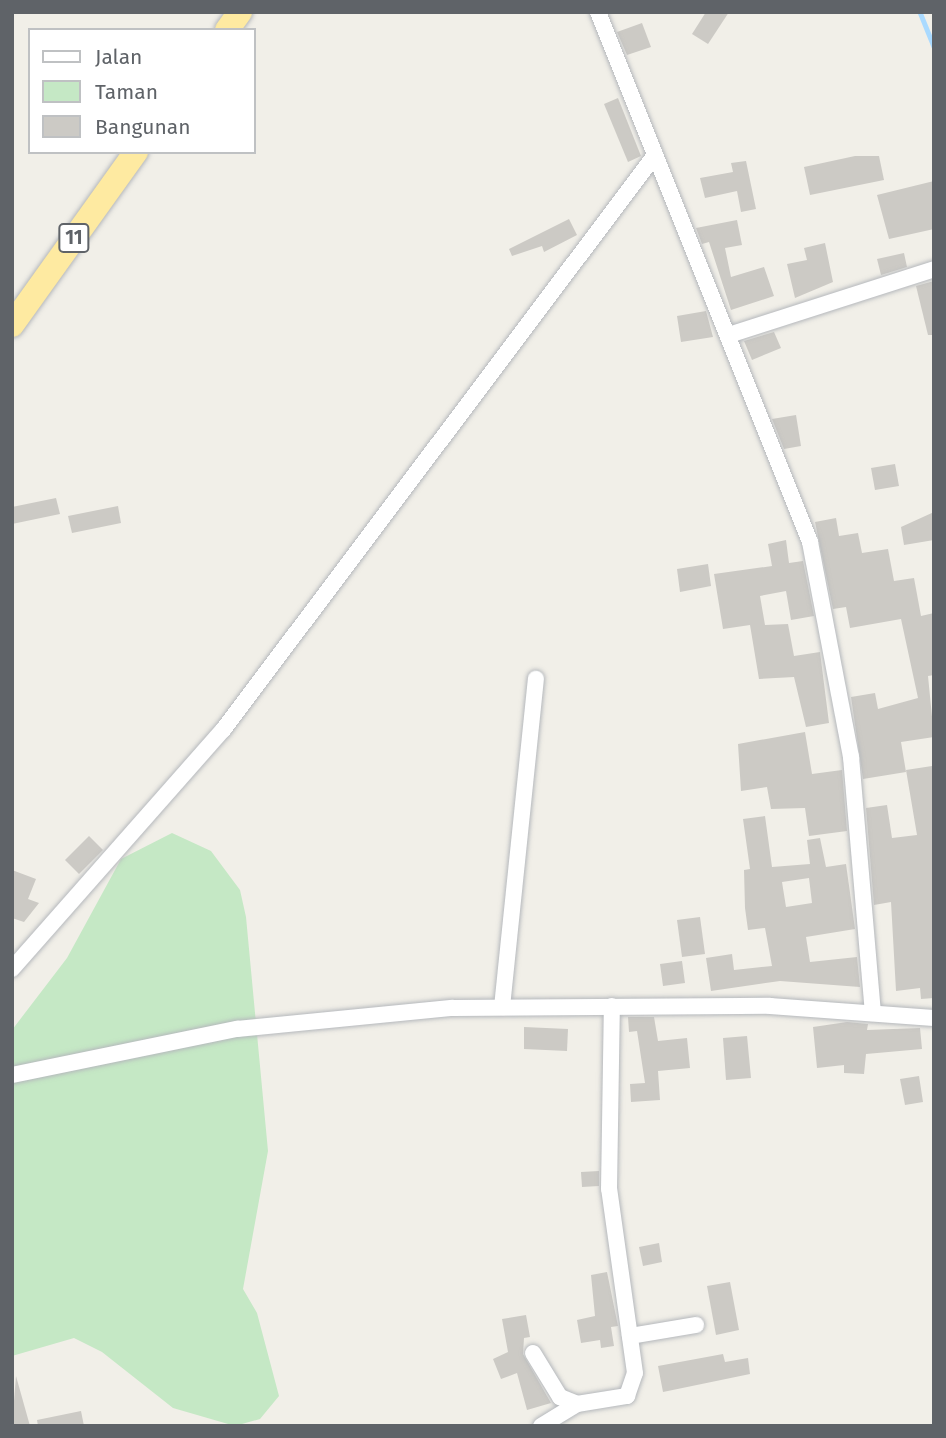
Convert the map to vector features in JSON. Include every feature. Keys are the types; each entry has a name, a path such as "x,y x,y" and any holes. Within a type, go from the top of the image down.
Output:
{"highway":[{"path":"228,28 240,12"},
{"name":"11","path":"12,325 135,154"}],"street":[{"path":"598,12 802,517 818,574 851,757 873,1013"},
{"path":"12,969 231,719 655,155"},
{"path":"729,335 934,270"},
{"path":"502,1006 536,679"},
{"path":"12,1075 237,1028 502,1006 873,1013 934,1018"},
{"path":"541,1426 577,1404 627,1396 635,1373 610,1189 612,1006"},
{"path":"630,1336 696,1325"},
{"path":"533,1353 560,1397 577,1404"}],"green space":[{"path":"172,833 211,851 240,890 246,917 268,1151 243,1289 257,1313 279,1396 260,1419 235,1426 173,1408 102,1352 74,1338 12,1356 12,1030 67,958 121,859"}],"building":[{"path":"706,12 729,12 708,44 692,34"},
{"path":"642,23 651,47 627,55 617,32"},
{"path":"618,98 641,156 628,162 604,104"},
{"path":"855,156 879,156 884,180 810,195 804,167"},
{"path":"746,161 756,209 741,212 737,191 705,198 700,178 733,172 731,163"},
{"path":"934,181 934,229 889,239 877,195"},
{"path":"569,219 577,235 544,252 542,246 512,256 509,249"},
{"path":"737,220 742,245 725,248 731,277 764,267 774,296 731,310 709,242 702,244 696,228"},
{"path":"825,243 833,282 795,298 787,264 807,260 804,248"},
{"path":"904,253 907,267 881,275 877,259"},
{"path":"934,281 934,335 928,335 916,286"},
{"path":"706,311 713,337 681,342 677,316"},
{"path":"774,332 781,348 752,360 744,341"},
{"path":"796,415 801,446 784,449 772,419"},
{"path":"895,464 899,486 875,490 871,468"},
{"path":"56,498 60,514 12,524 12,507"},
{"path":"118,506 121,523 72,533 68,516"},
{"path":"934,512 934,540 904,545 901,527"},
{"path":"836,518 839,536 858,533 862,553 888,549 894,581 914,578 921,616 934,613 934,675 928,676 934,737 901,742 906,772 863,779 851,697 875,693 878,709 918,698 901,619 850,628 846,607 833,609 815,522"},
{"path":"786,540 789,563 803,561 814,616 791,620 786,591 760,596 765,625 788,624 794,656 820,652 829,723 806,727 794,677 759,679 750,625 723,629 714,574 772,566 768,544"},
{"path":"708,564 711,586 680,592 677,569"},
{"path":"805,732 812,774 842,770 847,831 809,836 805,808 771,809 767,787 741,791 738,744"},
{"path":"932,766 934,998 921,999 920,988 896,991 891,902 874,905 866,808 887,805 892,838 917,835 906,770"},
{"path":"765,816 772,867 810,864 807,840 820,838 826,867 846,864 855,929 806,937 810,962 857,957 860,987 780,981 711,991 706,958 732,954 734,970 772,966 765,928 748,930 744,870 750,869 743,819","holes":["809,878 812,903 786,907 782,882"]},
{"path":"89,836 103,850 79,874 65,860"},
{"path":"12,870 36,879 28,899 39,903 24,922 12,918"},
{"path":"700,917 705,954 682,957 677,920"},
{"path":"682,961 685,983 663,986 660,964"},
{"path":"628,1017 654,1017 658,1041 687,1038 690,1068 658,1071 660,1100 631,1102 630,1084 645,1083 637,1031 629,1032"},
{"path":"847,1022 868,1024 867,1030 920,1028 922,1049 866,1054 864,1074 844,1073 844,1065 817,1068 813,1027"},
{"path":"524,1027 568,1029 567,1051 524,1049"},
{"path":"747,1036 751,1078 726,1080 723,1038"},
{"path":"919,1076 923,1102 905,1105 900,1079"},
{"path":"599,1171 599,1186 582,1187 581,1172"},
{"path":"659,1243 662,1262 643,1266 639,1247"},
{"path":"607,1272 618,1326 611,1327 614,1346 601,1348 600,1340 581,1343 577,1320 595,1316 591,1275"},
{"path":"730,1282 739,1330 716,1335 707,1286"},
{"path":"526,1315 530,1337 524,1338 523,1354 551,1403 527,1410 517,1373 501,1379 493,1359 508,1352 502,1319"},
{"path":"723,1354 725,1362 748,1358 750,1374 663,1392 658,1366"},
{"path":"16,1376 30,1426 12,1426"},
{"path":"81,1411 84,1426 38,1426 37,1420"}],"waterway":[{"path":"920,12 934,46"}]}
